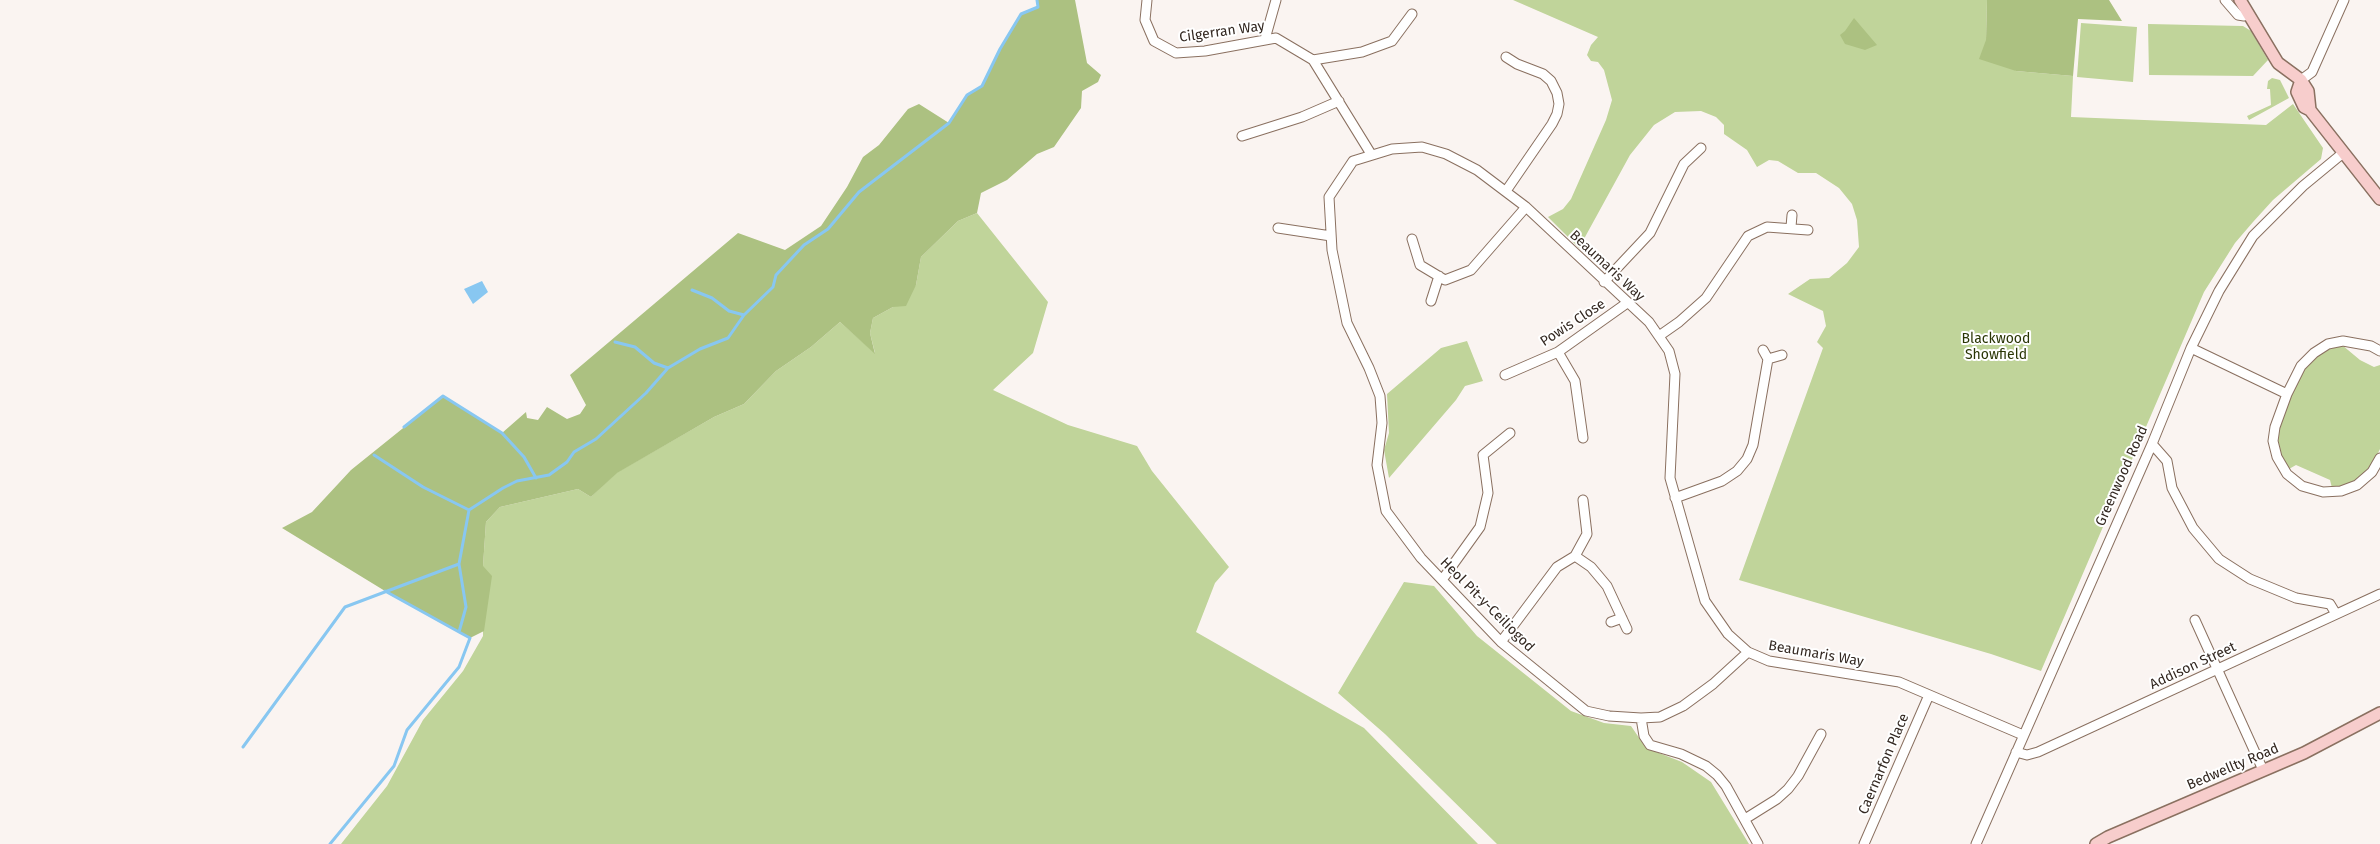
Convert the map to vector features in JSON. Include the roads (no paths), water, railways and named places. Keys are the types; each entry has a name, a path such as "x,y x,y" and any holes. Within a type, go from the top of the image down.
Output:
{"street":[{"name":"Cilgerran Way","path":"1147,0 1145,20 1154,42 1176,54 1205,51 1276,38 1313,60 1371,154"},
{"path":"1265,39 1276,0"},
{"path":"2225,0 2238,15 2244,16 2248,14"},
{"path":"2240,0 2278,63 2301,80 2308,91 2310,110 2380,199"},
{"path":"2301,80 2312,72 2344,0"},
{"path":"1313,60 1362,52 1392,41 1412,14"},
{"path":"1506,57 1515,68 1533,69 1550,81 1557,93 1559,104 1552,124 1506,190"},
{"path":"1242,136 1302,117 1339,101"},
{"name":"Beaumaris Way","path":"1420,558 1386,511 1377,465 1382,423 1380,396 1369,368 1347,323 1332,250 1329,198 1353,161 1392,149 1422,148 1446,154 1476,170 1506,190 1649,322 1669,351 1675,374 1670,478 1705,602 1728,634 1748,652 1769,661 1892,680 2024,735"},
{"path":"1604,282 1650,233 1684,164 1701,148"},
{"name":"Greenwood Road","path":"1976,844 2152,444 2191,348 2219,291 2253,236 2303,186 2343,153"},
{"path":"1412,239 1420,265 1445,280 1470,270 1526,207"},
{"path":"1792,215 1792,228"},
{"path":"1659,336 1706,298 1748,236 1766,227 1808,230"},
{"path":"1278,228 1331,236"},
{"path":"1431,301 1439,276"},
{"name":"Powis Close","path":"1505,375 1558,352 1627,303"},
{"path":"2380,351 2358,342 2343,340 2328,344 2301,366 2287,394 2273,441 2276,458 2288,474 2302,486 2323,492 2341,491 2357,485 2372,472 2380,458"},
{"path":"2191,348 2287,394"},
{"path":"1675,498 1722,481 1737,471 1747,459 1753,445 1768,359 1763,350"},
{"path":"1558,352 1575,381 1583,438"},
{"path":"1768,359 1782,355"},
{"path":"1442,580 1480,526 1488,493 1483,455 1510,433"},
{"path":"2152,444 2167,462 2172,488 2193,528 2219,559 2250,579 2296,598 2330,604 2336,614"},
{"path":"1500,642 1557,568 1575,556 1587,534 1583,500"},
{"path":"1575,556 1599,575 1627,629"},
{"name":"Heol Pit-y-Ceiliogod","path":"1420,558 1500,642 1586,711 1609,716 1660,717 1683,706 1712,684 1748,652"},
{"name":"Addison Street","path":"2016,752 2027,755 2038,752 2217,671 2380,594"},
{"path":"1611,622 1622,618"},
{"path":"2195,620 2263,770"},
{"name":"Caernarfon Place","path":"1864,844 1929,695"},
{"name":"Bedwellty Road","path":"2096,844 2304,753 2380,713"},
{"path":"1641,718 1644,736 1650,745 1681,754 1706,766 1717,775 1745,819 1758,844"},
{"path":"1745,819 1788,790 1798,776 1821,734"}],"water":[{"path":"482,281 488,292 473,304 464,289"}],"waterway":[{"path":"330,844 394,766 407,730 459,667 470,638 459,632 466,607 459,564 469,510 517,481 549,475 567,462 574,452 596,439 646,393 668,368 700,349 728,338 744,315 773,287 776,275 804,245 828,229 859,192 949,123 967,95 982,86 1000,49 1021,14 1038,7 1037,0"},
{"path":"692,290 712,298 729,311 744,315"},
{"path":"615,342 635,347 654,363 668,368"},
{"path":"404,427 443,396 502,433 524,457 536,478"},
{"path":"374,455 423,487 469,510"},
{"path":"243,747 345,607 459,564"},
{"path":"385,591 459,632"}],"park label":[{"name":"Blackwood Showfield","path":"1996,348"}]}
